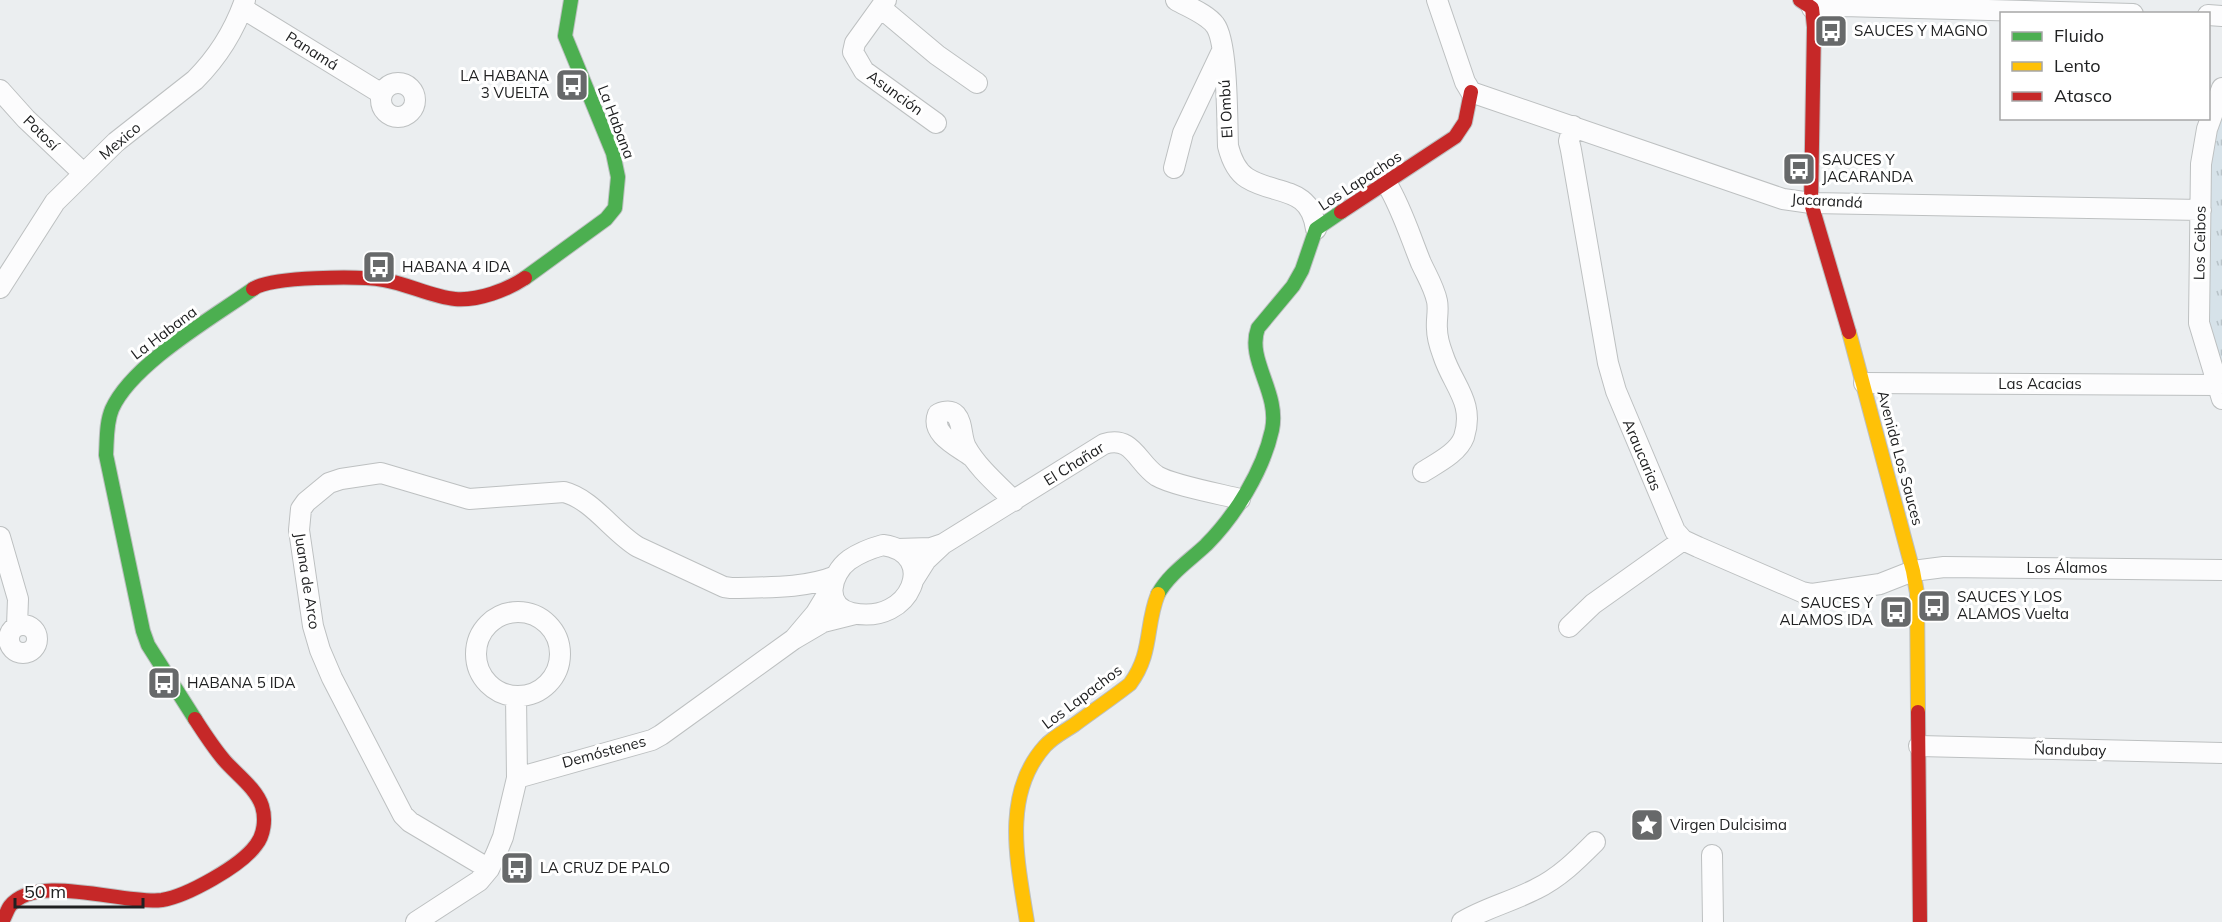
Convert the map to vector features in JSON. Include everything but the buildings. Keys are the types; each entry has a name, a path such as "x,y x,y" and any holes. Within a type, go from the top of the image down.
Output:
{"street":[{"name":"La Habana","path":"2,922 13,904 27,893 46,890 65,890 136,900 172,898 186,893 255,847 263,832 264,818 260,803 253,792 214,749 148,645 143,631 106,455 107,431 112,409 136,375 157,357 258,285 295,278 383,280 455,299 478,297 517,283 606,219 615,208 618,177 613,153 565,36 571,0"},
{"name":"El Ombú","path":"1176,0 1215,24 1219,33 1228,146 1237,168 1246,177 1300,198 1314,214 1316,229"},
{"path":"1437,0 1465,82 1471,92"},
{"path":"1807,3 2064,12"},
{"name":"Avenida Los Sauces","path":"1807,3 1814,27 1811,202 1864,383 1917,593 1920,922"},
{"name":"Panamá","path":"244,4 382,94"},
{"name":"Mexico","path":"0,288 55,202 116,142 200,75 221,48 244,4"},
{"path":"884,4 936,55 977,84"},
{"name":"Asunción","path":"884,4 855,43 853,52 856,61 864,71 936,123"},
{"path":"1174,168 1183,133 1222,50"},
{"name":"Los Ceibos","path":"2219,392 2199,323 2201,164 2204,144 2222,88"},
{"name":"Potosí","path":"0,90 26,120 83,173"},
{"name":"Jacarandá","path":"1471,92 1783,199 1811,202 2201,210"},
{"name":"Los Lapachos","path":"1027,922 1015,842 1019,797 1026,775 1045,747 1130,684 1139,673 1144,663 1155,600 1160,589 1210,542 1226,522 1260,462 1274,416 1254,347 1257,328 1293,286 1302,270 1316,229 1455,137 1467,118 1471,92"},
{"name":"Araucarias","path":"1573,126 1569,141 1608,363 1616,391 1670,521 1683,540"},
{"path":"1387,183 1398,202 1434,290 1438,304 1439,341 1451,375 1465,398 1467,411 1463,438 1455,451 1423,472"},
{"name":"Las Acacias","path":"1864,383 2219,392"},
{"name":"El Chañar","path":"914,579 926,560 943,544 1104,444 1112,442 1120,442 1131,448 1160,477 1240,499"},
{"path":"971,456 1014,501"},
{"name":"Juana de Arco","path":"489,869 410,822 404,815 332,678 312,626 299,530 301,509 306,502 329,483 381,473 469,499 564,492 579,497 628,541 638,547 724,587 792,586 835,581"},
{"path":"0,537 18,599 17,626"},
{"path":"1569,627 1593,604 1683,540 1802,592 1812,594 1880,584 1913,571"},
{"name":"El Chañar","path":"897,549 931,548 943,544"},
{"name":"Demóstenes","path":"794,639 816,613 849,560 871,548 883,545 897,549"},
{"path":"897,549 909,561 914,579"},
{"name":"Los Álamos","path":"1913,571 1944,567 2222,570"},
{"name":"Demóstenes","path":"517,778 652,740 794,639 823,622 894,608 909,592 914,579"},
{"path":"835,581 833,599 843,611 855,614"},
{"path":"792,586 808,591 814,597 816,613"},
{"path":"517,611 530,613 542,619 552,628 558,641 560,654 558,667 552,679 542,688 530,694 516,696 502,693 490,685 481,674 477,660 477,646 482,633 491,622 503,614 517,611"},
{"path":"416,922 479,881 489,869 503,837 517,778 516,696"},
{"name":"Ñandubay","path":"1918,746 2222,753"},
{"path":"1462,922 1547,883 1570,866 1595,842"},
{"path":"1712,855 1713,922"}],"green space":[{"path":"2222,88 2222,399 2202,334 2201,210"}],"traffic: fast":[{"path":"525,278 606,219 615,208 618,177 613,153 565,36 571,0"},
{"path":"1158,594 1174,574 1206,545 1227,521 1255,477 1268,446 1273,416 1272,403 1256,352 1255,340 1258,328 1293,286 1302,270 1316,229 1341,212"},
{"path":"195,719 148,645 143,631 106,455 108,426 112,409 122,392 137,375 175,343 253,289"}],"traffic: slow":[{"path":"1849,332 1917,593 1918,712"},
{"path":"1027,922 1016,831 1022,786 1031,765 1048,743 1130,684 1146,650 1151,617 1158,594"}],"traffic: jam":[{"path":"1800,0 1812,8 1814,27 1811,203 1849,332"},
{"path":"1341,212 1455,137 1465,122 1471,92"},
{"path":"253,289 296,279 356,278 384,280 438,296 464,299 492,294 525,278"},
{"path":"1918,712 1920,922"},
{"path":"2,922 10,906 23,896 40,891 60,890 146,900 173,897 213,879 249,853 259,841 264,827 262,806 255,793 220,755 195,719"}],"place":[{"name":"SAUCES Y MAGNO","path":"1831,31"},
{"name":"LA HABANA 3 VUELTA","path":"572,85"},
{"name":"SAUCES Y JACARANDA","path":"1799,169"},
{"name":"HABANA 4 IDA","path":"379,267"},
{"name":"SAUCES Y LOS ALAMOS Vuelta","path":"1934,606"},
{"name":"SAUCES Y ALAMOS IDA","path":"1896,612"},
{"name":"HABANA 5 IDA","path":"164,683"},
{"name":"Virgen Dulcisima","path":"1647,825"},
{"name":"LA CRUZ DE PALO","path":"517,868"}]}
